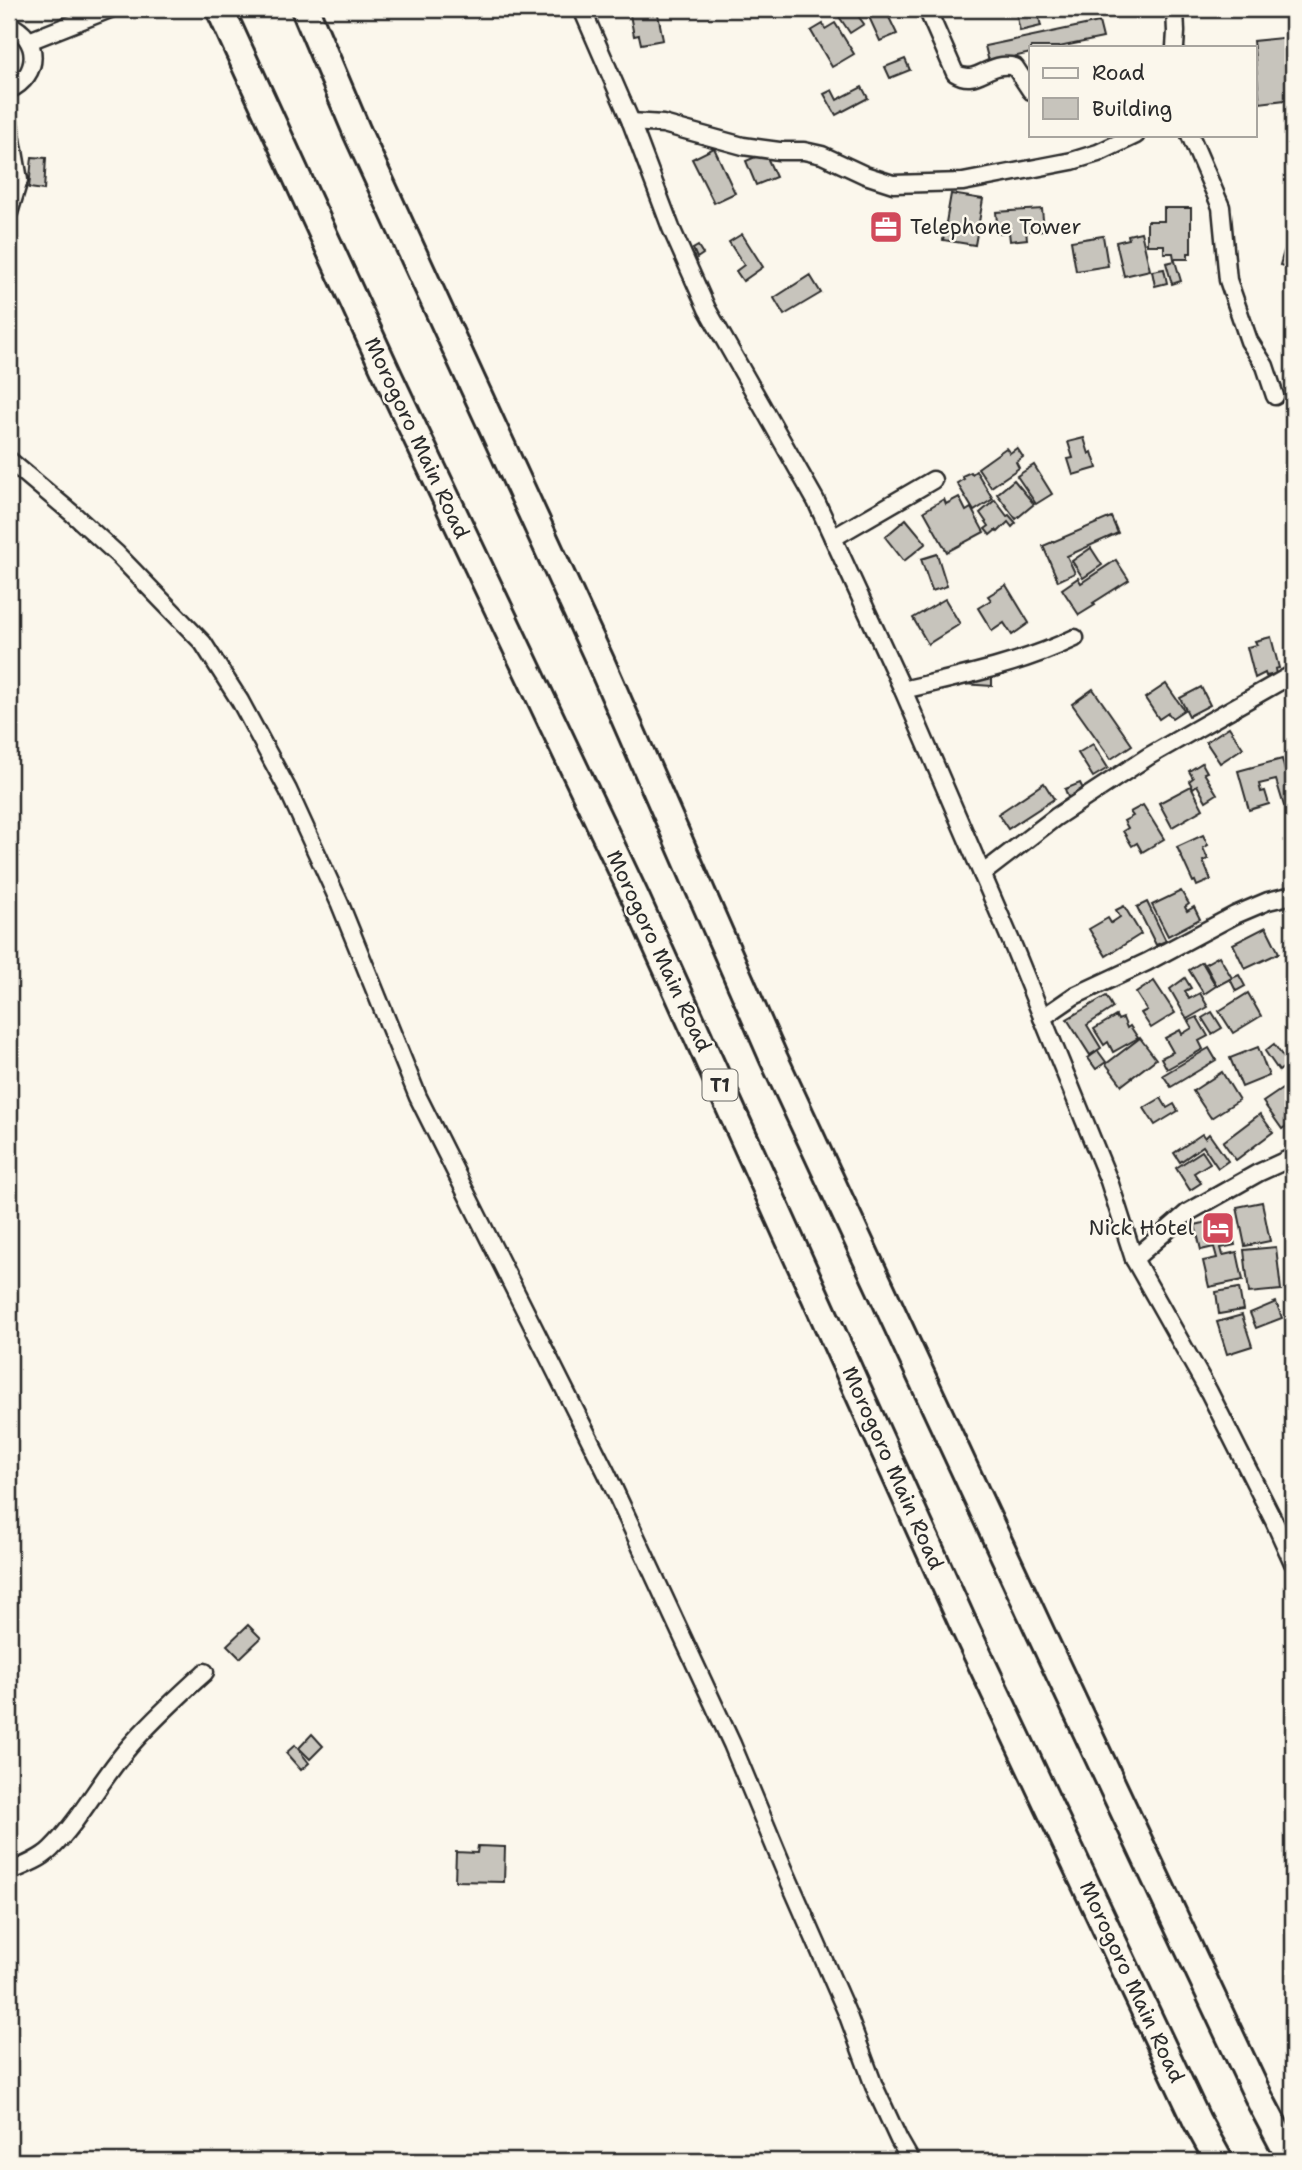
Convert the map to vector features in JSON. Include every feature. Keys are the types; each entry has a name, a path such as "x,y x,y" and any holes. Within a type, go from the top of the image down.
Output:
{"highway":[{"name":"Morogoro Main Road","path":"220,9 389,379 635,897 977,1654 1197,2121 1219,2161"},
{"path":"305,9 357,132 606,676 775,1059 1107,1774 1261,2102 1292,2161"}],"street":[{"path":"29,41 110,9"},
{"path":"582,9 707,309 816,501 903,690 1110,1181 1134,1259 1209,1392 1293,1563"},
{"path":"927,9 955,73 963,78 971,78 1004,64 1015,67 1029,88"},
{"path":"1175,9 1175,46"},
{"path":"9,25 23,33 29,41 33,60 31,69 9,94"},
{"path":"9,122 19,180 9,213"},
{"path":"631,122 663,124 743,146 822,155 865,175 893,184 964,182 1072,161 1098,153 1134,136"},
{"path":"1190,136 1221,207 1228,280 1249,341 1265,366 1275,396"},
{"path":"9,460 117,554 203,643 240,701 288,790 340,904 418,1097 607,1474 732,1744 847,2013 874,2086 911,2161"},
{"path":"833,537 933,480"},
{"path":"903,690 1021,661 1076,638"},
{"path":"982,874 1056,817 1149,756 1293,674"},
{"path":"1042,1018 1074,996 1147,962 1235,915 1268,901 1293,895"},
{"path":"1134,1259 1188,1213 1258,1172 1293,1157"},
{"path":"9,1872 49,1851 71,1826 96,1788 129,1747 205,1671"}],"building":[{"path":"629,9 657,9 663,40 641,44 639,35 634,36"},
{"path":"834,9 853,9 864,24 850,33"},
{"path":"885,9 897,34 880,41 869,17"},
{"path":"1015,9 1037,9 1041,26 1020,31"},
{"path":"1099,22 1103,38 1064,46 1029,46 1029,53 989,62 985,46"},
{"path":"835,23 854,54 832,67 811,31 823,24 825,29"},
{"path":"1291,37 1293,99 1260,103 1256,46 1253,41"},
{"path":"905,59 910,70 890,78 885,67"},
{"path":"862,87 868,98 836,115 824,94 832,90 837,100"},
{"path":"714,148 735,193 714,203 692,159"},
{"path":"765,153 776,177 756,185 746,161"},
{"path":"32,157 46,158 44,190 29,188"},
{"path":"951,194 983,199 975,245 943,240"},
{"path":"1164,208 1191,208 1191,253 1188,253 1188,259 1174,259 1173,253 1164,253 1164,245 1147,245 1147,221 1164,221"},
{"path":"1042,209 1044,230 1026,231 1027,239 1010,241 1009,232 998,233 996,212"},
{"path":"1141,232 1150,270 1124,276 1116,242"},
{"path":"742,234 763,267 743,281 736,271 744,265 729,242"},
{"path":"1103,236 1108,266 1076,271 1071,241"},
{"path":"698,246 703,254 697,258 693,249"},
{"path":"1284,251 1293,254 1291,268 1280,265"},
{"path":"1175,261 1181,281 1172,284 1166,263"},
{"path":"1164,269 1167,283 1155,286 1152,271"},
{"path":"810,275 821,293 784,315 774,298"},
{"path":"1084,438 1097,468 1073,475 1068,459 1073,458 1068,442"},
{"path":"1006,448 1010,453 1017,448 1023,457 1016,462 1019,468 991,487 978,468"},
{"path":"1034,465 1052,494 1036,504 1017,476"},
{"path":"976,471 993,499 974,511 957,483 964,479 962,476"},
{"path":"1014,480 1034,504 1016,519 997,494"},
{"path":"959,497 966,511 971,508 984,532 947,552 924,511 944,499 946,504"},
{"path":"995,500 1016,523 1012,527 1008,522 998,532 996,530 990,535 985,529 989,526 980,513"},
{"path":"1111,517 1118,533 1067,556 1075,573 1058,581 1043,546"},
{"path":"906,519 926,543 904,561 885,537"},
{"path":"1091,548 1102,565 1083,578 1072,561"},
{"path":"937,554 947,586 932,591 921,559"},
{"path":"1116,560 1129,580 1079,615 1062,589 1078,578 1081,583"},
{"path":"1006,585 1029,623 1012,635 1004,623 992,631 978,608 991,600 988,596"},
{"path":"945,599 960,624 928,644 913,618"},
{"path":"1271,637 1279,668 1275,669 1276,674 1266,676 1265,673 1255,678 1247,647 1257,645 1255,641"},
{"path":"963,676 992,678 992,686 963,684"},
{"path":"1166,684 1184,710 1172,718 1168,713 1159,719 1145,698"},
{"path":"1201,687 1210,705 1189,716 1180,698"},
{"path":"1093,689 1132,745 1111,759 1072,704"},
{"path":"1229,727 1243,748 1220,763 1206,742"},
{"path":"1093,744 1108,768 1093,777 1078,753"},
{"path":"1282,759 1286,775 1293,773 1293,803 1284,806 1276,780 1259,784 1261,792 1265,791 1269,804 1249,810 1238,771"},
{"path":"1202,763 1207,772 1204,773 1217,794 1206,801 1197,785 1193,788 1189,781 1193,778 1189,771"},
{"path":"1044,783 1054,799 1008,829 998,814"},
{"path":"1080,783 1085,793 1069,800 1065,789"},
{"path":"1191,786 1203,809 1172,827 1159,803"},
{"path":"1143,805 1164,839 1142,852 1137,843 1132,846 1123,831 1128,828 1124,821 1133,816 1130,812"},
{"path":"1203,835 1208,845 1203,848 1208,859 1203,861 1211,880 1197,886 1177,847"},
{"path":"1181,891 1189,904 1185,907 1187,911 1194,907 1200,919 1168,936 1152,905"},
{"path":"1147,902 1166,941 1156,945 1137,907"},
{"path":"1124,906 1141,934 1106,956 1089,929 1108,918 1111,923 1120,917 1116,910"},
{"path":"1266,927 1279,953 1245,969 1233,944"},
{"path":"1219,956 1232,978 1217,986 1205,964"},
{"path":"1202,962 1216,986 1204,994 1189,970"},
{"path":"1239,975 1245,986 1236,991 1230,979"},
{"path":"1185,978 1191,988 1185,991 1189,999 1200,993 1208,1007 1187,1019 1170,989"},
{"path":"1154,981 1175,1013 1151,1028 1141,1013 1147,1010 1136,993"},
{"path":"1248,993 1261,1016 1233,1033 1219,1011"},
{"path":"1106,996 1113,1008 1087,1025 1101,1048 1090,1055 1067,1019"},
{"path":"1212,1012 1222,1028 1212,1034 1202,1018"},
{"path":"1116,1016 1118,1020 1123,1018 1127,1028 1130,1026 1138,1038 1113,1052 1108,1042 1104,1045 1094,1029"},
{"path":"1197,1017 1208,1036 1199,1041 1203,1049 1167,1069 1161,1058 1173,1052 1165,1038 1180,1030 1182,1034 1192,1028 1188,1021"},
{"path":"1140,1038 1156,1059 1122,1085 1106,1064"},
{"path":"1274,1044 1288,1064 1279,1071 1265,1051"},
{"path":"1258,1047 1269,1076 1242,1087 1230,1058"},
{"path":"1209,1048 1216,1060 1171,1087 1163,1075"},
{"path":"1098,1051 1106,1062 1096,1069 1088,1058"},
{"path":"1222,1072 1239,1100 1211,1118 1193,1091"},
{"path":"1282,1089 1293,1104 1293,1121 1282,1129 1263,1102"},
{"path":"1161,1098 1167,1108 1174,1104 1178,1111 1155,1125 1144,1108"},
{"path":"1260,1114 1273,1132 1236,1160 1223,1142"},
{"path":"1202,1134 1205,1138 1209,1134 1228,1161 1218,1168 1203,1146 1180,1162 1174,1153"},
{"path":"1202,1151 1210,1163 1194,1173 1201,1183 1190,1190 1176,1168"},
{"path":"1262,1202 1270,1241 1245,1246 1237,1207"},
{"name":"Nick Hotel","path":"1229,1217 1235,1245 1221,1248 1223,1255 1237,1252 1243,1280 1209,1287 1203,1261 1217,1258 1214,1247 1201,1250 1195,1225"},
{"path":"1276,1247 1281,1290 1249,1293 1244,1250"},
{"path":"1239,1288 1243,1310 1219,1314 1216,1292"},
{"path":"1276,1302 1282,1318 1256,1328 1250,1313"},
{"path":"1242,1315 1252,1346 1227,1354 1217,1322"},
{"path":"248,1625 261,1638 240,1658 227,1645"},
{"path":"312,1734 323,1746 310,1759 299,1748"},
{"path":"295,1745 309,1763 301,1770 286,1753"},
{"path":"478,1846 505,1847 504,1882 455,1881 456,1852 477,1853"}],"place":[{"name":"Telephone Tower","path":"886,227"},
{"name":"Nick Hotel","path":"1218,1228"}]}
